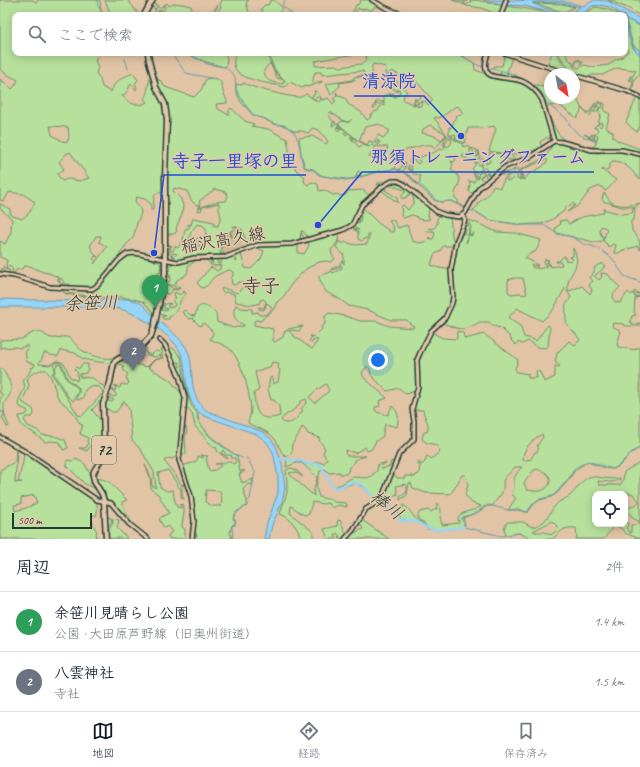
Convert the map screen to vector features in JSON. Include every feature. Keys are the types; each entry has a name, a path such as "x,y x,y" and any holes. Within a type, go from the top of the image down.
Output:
{"main road":[{"path":"146,12 153,0"},
{"name":"72","path":"106,539 104,501 93,476 103,454 103,407 113,365 117,359 139,349 152,333 165,276 165,169 167,120 165,104 156,88 148,56"}],"street":[{"path":"372,0 384,8 395,12"},
{"path":"502,12 506,0"},
{"path":"487,56 484,64 488,73 504,79 521,81 539,94 554,141"},
{"path":"513,56 551,68"},
{"path":"580,77 627,91 640,97"},
{"path":"345,539 366,509 381,500 399,454 414,439 412,409 418,387 417,360 431,331 445,318 452,303 451,270 456,242 465,220 463,215 476,192 505,167 530,157 554,141 597,151 622,150 640,154"},
{"name":"稲沢高久線","path":"0,274 14,276 50,288 91,289 96,287 119,260 127,254 135,253 180,262 194,258 228,256 258,245 290,244 350,227 353,224 358,210 364,203 391,181 398,181 404,184 439,213 455,217 463,215"},
{"path":"160,340 165,345 178,373 185,398 179,460 192,501 194,521 192,539"},
{"path":"0,437 28,453 95,499 112,504 129,524 148,539"}],"shaded area":[{"path":"232,226 237,227 244,249 222,256 217,240 219,235 230,231"}],"green space":[{"path":"0,0 33,0 36,3 38,0 100,0 101,12 12,12 12,56 97,56 95,60 98,67 96,73 100,79 102,87 111,92 112,88 117,82 133,73 138,80 135,83 137,88 136,90 132,84 130,85 127,92 122,96 134,104 141,105 147,102 144,99 152,75 165,109 166,156 168,122 167,108 165,101 157,87 153,73 165,87 194,97 201,90 206,79 211,78 218,80 220,81 227,103 216,104 217,108 229,115 229,110 231,108 245,121 254,124 251,126 268,129 287,139 291,160 296,170 305,177 304,182 308,185 311,182 318,184 319,191 324,190 333,195 346,195 348,191 363,190 370,196 357,209 354,220 349,227 345,229 309,239 303,231 301,231 304,240 300,241 301,233 299,242 288,244 256,244 252,236 249,238 252,245 255,245 245,249 248,247 242,229 232,226 234,229 230,231 233,238 230,232 220,237 219,240 224,255 222,255 220,251 221,256 175,261 172,260 177,254 167,253 166,256 166,252 173,251 175,246 178,248 183,240 185,229 189,228 189,224 191,225 193,218 214,222 214,226 218,226 221,217 219,203 202,207 220,201 226,201 228,196 226,192 215,189 199,201 201,206 198,208 200,206 199,204 196,205 191,200 187,191 174,188 173,191 181,199 183,206 182,214 176,228 177,231 174,234 166,234 167,214 165,212 165,176 164,193 155,195 153,210 151,210 151,204 145,199 136,197 135,201 141,213 133,238 120,254 118,261 130,254 153,258 154,261 159,262 159,260 156,259 163,260 165,262 165,266 160,263 161,272 159,272 158,275 163,277 164,275 164,277 156,278 155,280 163,283 161,293 155,291 153,297 159,298 159,301 154,300 154,304 158,305 156,315 144,302 138,300 122,297 91,298 66,294 60,289 65,293 88,296 92,294 92,292 67,288 70,288 70,284 64,284 62,287 66,288 60,288 64,282 61,278 59,279 59,282 58,277 30,266 24,266 22,269 16,270 13,275 0,273 0,271 4,267 3,266 10,271 5,269 2,270 4,273 11,274 13,271 9,265 7,267 6,266 7,260 0,257 0,241 5,244 11,232 12,219 0,208 0,204 10,209 10,213 13,216 22,219 30,212 35,202 23,194 9,192 4,201 0,200 0,79 12,89 18,80 0,69","holes":["50,126 68,127 69,138 67,142 62,141 52,135","70,152 89,178 80,181 68,179 62,181 57,174 64,169 59,162 66,154","197,224 206,228 206,234 210,241 206,237 202,239 203,240 206,238 208,241 199,246 196,245 201,241 201,239 207,236 197,238 195,245 188,242 191,232","96,236 101,236 99,242 107,247 96,262 93,259 95,256 98,257 95,255 90,246"]},
{"path":"105,0 128,0 137,12 110,12"},
{"path":"222,0 249,0 246,3 249,12 218,12 221,6"},
{"path":"271,0 274,0 283,8 280,12 262,12 261,9 265,5 268,5"},
{"path":"361,0 371,0 377,4 371,11 365,8 362,10 358,8 355,12 353,12 356,5 358,5"},
{"path":"452,0 461,2 467,0 463,3 466,5 471,2 470,0 477,0 543,12 491,12 482,8 467,6"},
{"path":"608,0 640,0 640,16 630,9"},
{"path":"154,2 162,11 165,8 165,5 161,7 167,3 169,6 178,4 191,6 192,10 189,10 190,12 162,12 159,10 159,12 156,12 151,5 155,9 157,7"},
{"path":"533,3 562,4 575,7 564,12"},
{"path":"595,7 614,12 588,12"},
{"path":"628,20 640,26 640,53 633,45 628,28"},
{"path":"628,32 633,48 640,55 640,76 638,75 635,78 632,91 638,94 630,91 633,78 630,78 632,81 629,80 630,76 633,76 636,70 617,68 602,75 591,75 589,78 580,75 580,68 578,68 584,65 593,67 609,65 616,59 623,56 628,56"},
{"path":"193,56 226,56 226,66 224,67 205,62"},
{"path":"235,56 267,56 275,72 284,80 277,78 270,63 264,70 266,77 270,81 283,84 285,80 274,68 270,56 343,56 315,61 315,66 336,65 340,67 361,64 367,61 366,56 462,56 474,63 475,70 493,78 524,84 528,87 521,80 506,79 509,73 521,78 531,86 536,85 544,87 544,104 555,104 553,106 549,105 546,108 555,128 563,139 557,140 553,137 546,138 540,142 542,148 540,149 509,154 516,162 509,164 513,162 513,160 508,160 509,158 505,155 506,154 489,151 496,129 494,126 468,128 465,143 456,140 456,137 454,140 456,135 454,134 452,135 453,137 449,135 449,127 451,128 456,116 463,113 459,107 456,106 439,118 434,118 447,135 435,148 432,145 427,145 401,152 398,156 395,169 377,172 357,178 357,176 361,175 358,171 355,178 346,180 319,175 313,170 305,168 299,138 312,136 326,144 328,142 327,140 319,130 312,128 308,133 293,131 284,125 273,124 265,119 254,116 241,102 236,91 236,84 242,85 243,83 263,90 296,97 301,97 306,94 318,102 321,100 319,96 314,99 311,97 315,94 314,91 317,91 322,100 328,98 333,104 336,101 333,99 337,96 336,92 339,96 345,98 348,104 361,112 367,120 371,117 370,114 372,115 375,111 377,112 380,107 384,105 385,95 394,93 389,95 396,97 394,95 398,96 400,92 399,89 397,92 395,89 391,88 393,84 385,74 386,67 373,64 371,77 359,77 352,81 339,83 340,86 331,95 326,84 352,80 354,77 364,75 363,71 322,75 321,72 315,72 313,83 322,82 302,88 290,82 284,87 248,78 241,75 236,70 234,65","holes":["392,71 403,77 415,80 433,100 428,105 425,101 423,102 420,99 421,96 417,100 415,98 413,104 416,104 414,103 416,100 418,102 417,105 420,101 422,102 421,106 418,106 419,107 403,100 404,94 407,92 398,82 388,75","330,112 345,121 338,124 341,127 336,124 332,126 333,122 336,123 328,114","379,124 390,131 383,138 378,135 374,143 377,143 378,140 380,143 375,146 388,147 383,160 369,157 375,147 371,145 373,142 369,141 367,145 359,140 365,127","430,125 443,132 446,135 441,140 435,136 422,133 423,129","337,126 340,128 342,127 349,133 346,135 343,133 347,132 342,128 338,131 336,128 337,127 340,129","353,136 360,142 370,147 362,145 359,147 354,142 357,140 353,137 353,141 350,137"]},
{"path":"504,56 512,57 505,78 499,77 501,71 492,68 495,66 502,66"},
{"path":"551,56 558,56 566,68 554,68 547,66"},
{"path":"560,56 567,56 570,61 573,62 578,59 583,62 581,65 579,60 575,63 576,65 573,64 573,66 578,68 568,68"},
{"path":"637,97 640,98 640,126 637,132 626,122"},
{"path":"377,100 384,102 380,105 377,103 375,105 376,107 373,109"},
{"path":"595,103 590,116 587,114 586,115 587,112 581,108 589,113"},
{"path":"597,103 598,107 602,108 603,103 605,104 604,111 610,114 606,128 613,132 613,137 618,141 640,149 640,153 617,148 610,150 593,149 593,146 595,146 598,135 596,134 594,137 596,141 588,138 593,139 593,136 591,135 594,135 598,130 597,128 594,128 597,124 600,127 602,125 601,122 598,124 601,114 599,113 599,108 597,112 593,112 597,106 595,107"},
{"path":"557,104 580,104 581,111 577,118"},
{"path":"447,136 463,144 462,146 466,147 467,145 470,147 470,153 473,155 475,154 471,148 477,150 476,157 479,156 478,150 479,151 480,158 475,160 479,165 482,165 481,167 483,170 481,169 479,173 484,172 480,178 484,181 488,179 479,187 477,186 479,188 473,196 473,193 469,192 470,182 468,181 474,182 476,179 474,174 477,176 477,179 479,178 479,174 476,172 473,174 474,171 472,169 476,164 475,162 462,157 464,153 461,157 454,158 456,159 454,162 451,161 453,164 451,170 457,174 459,179 459,185 455,192 455,198 458,200 458,203 466,209 451,201 441,202 434,200 404,172 396,170 404,166 405,168 403,171 420,184 420,176 407,169 409,165 409,169 412,171 411,163 409,162 411,158 418,164 420,162 418,159 421,157 434,153 439,149 443,150 445,146 443,145 444,142 446,142 444,140","holes":["449,138 452,141 447,147 445,145"]},
{"path":"557,142 597,153 617,151 640,156 640,180 624,164 612,161 607,171 603,168 602,170 616,180 608,189 605,191 600,186 590,190 576,207 567,212 575,205 573,203 551,220 541,224 522,225 489,220 473,210 479,205 478,203 487,196 493,186 500,188 506,176 508,177 506,180 512,180 513,175 511,174 507,176 508,174 504,173 503,175 497,174 503,174 503,172 510,172 515,169 513,173 517,175 517,179 520,180 520,175 522,180 522,177 520,170 546,157 552,145","holes":["547,159 548,161 542,167 529,174 524,180 521,170"]},
{"path":"489,153 504,154 502,155 504,160 507,161 504,162 505,165 508,165 490,176 482,165 481,159 486,159 486,164 490,162"},
{"path":"487,173 490,178 486,177 485,174"},
{"path":"391,180 384,183 393,182 397,183 397,185 400,183 410,189 418,200 421,200 429,207 428,216 430,219 418,219 416,216 412,215 403,218 401,215 401,207 403,205 408,210 414,202 413,196 409,194 403,199 401,197 406,191 396,187 387,186 385,190 397,198 398,203 380,189 380,184 377,185 378,183"},
{"path":"604,193 610,201 616,204 633,205 640,203 635,207 634,219 631,222 632,231 639,241 640,250 638,246 619,253 614,253 616,245 613,244 608,247 603,241 607,229 602,226 599,229 601,235 604,237 601,242 578,239 555,231 556,227 561,224 559,221 566,220 569,224 582,217 603,213 603,209 621,214 632,213 634,207 622,207 603,201 602,198"},
{"path":"362,207 378,223 391,232 393,232 394,229 389,220 393,220 398,228 407,225 412,241 420,243 428,241 429,237 433,239 435,234 434,231 426,231 429,228 434,228 440,215 450,217 452,236 455,245 453,257 452,246 443,246 440,251 434,255 431,265 439,268 451,270 460,232 464,234 466,229 463,227 465,223 468,224 469,230 466,243 471,227 469,223 470,220 497,232 515,233 541,240 536,251 525,258 535,263 535,266 531,264 533,268 536,268 537,264 538,269 546,267 544,263 545,259 549,260 547,261 549,262 546,263 546,265 549,265 549,263 551,267 562,265 561,262 556,261 559,261 564,256 565,260 571,261 573,259 570,257 573,256 573,248 576,255 576,261 575,267 568,281 569,291 582,286 590,294 592,290 589,285 593,281 589,278 594,272 595,267 600,264 601,265 602,263 605,266 594,276 599,280 602,277 601,273 608,274 620,287 613,295 615,302 620,303 628,292 631,295 635,291 640,294 633,294 635,297 640,297 635,298 634,312 636,315 632,316 630,322 633,324 640,323 640,326 626,326 623,324 613,323 612,326 621,331 617,344 618,347 635,350 636,348 640,348 640,448 612,469 587,462 575,470 569,480 557,493 551,497 540,500 534,504 528,512 508,510 516,498 512,495 514,478 522,467 515,467 503,480 502,492 492,506 487,506 478,512 463,518 465,525 464,527 440,530 427,529 425,524 418,519 418,515 420,512 428,510 430,512 437,509 436,503 441,509 440,517 442,525 459,523 458,517 460,515 481,506 472,503 465,495 468,485 465,475 462,475 450,494 426,493 413,488 411,483 409,483 407,495 400,500 400,497 407,492 407,487 405,484 396,486 398,495 396,494 393,497 382,497 377,502 365,488 355,483 337,488 334,487 353,477 367,478 372,476 377,471 378,464 386,463 381,465 382,469 390,466 391,461 394,462 393,473 397,478 405,478 405,476 412,475 412,477 415,477 419,474 420,465 416,463 419,462 421,465 426,461 426,457 428,456 431,459 440,452 437,445 427,443 422,439 424,432 427,432 428,424 423,410 413,410 418,390 406,394 399,388 387,391 371,375 370,369 367,366 362,373 364,378 387,398 379,401 380,406 375,407 375,410 388,415 392,406 398,415 397,427 385,424 383,436 376,441 372,449 367,451 365,447 355,453 346,450 345,453 347,456 366,456 355,460 355,462 349,467 346,474 340,474 340,472 329,473 325,469 320,471 316,487 319,497 331,499 334,502 346,503 347,507 338,505 333,508 328,503 323,504 312,502 309,514 304,515 291,506 290,513 313,532 313,539 307,539 305,537 304,539 301,539 294,524 288,518 280,514 287,493 286,470 291,468 296,470 303,477 295,472 289,473 290,475 314,496 317,477 302,463 296,463 286,467 287,460 294,460 310,465 314,465 316,462 323,464 327,459 323,453 325,448 319,440 320,438 308,434 302,427 291,446 293,448 291,454 286,457 282,453 276,440 271,435 248,423 251,408 249,394 245,378 235,356 229,348 210,339 213,332 204,323 200,326 193,319 194,318 189,319 182,312 185,310 190,315 195,316 197,309 204,306 216,313 217,322 233,328 244,326 235,317 234,311 236,305 241,308 252,309 252,313 258,312 260,315 268,313 272,307 267,303 264,310 259,309 259,307 264,308 266,301 263,299 260,300 260,303 253,305 236,302 234,294 223,293 221,289 223,288 237,293 244,286 243,282 239,282 235,285 232,284 231,278 233,276 233,272 230,270 214,277 208,285 202,288 197,283 211,267 217,271 220,269 221,265 213,266 212,259 220,259 217,263 221,264 221,258 232,256 237,261 236,256 241,254 245,268 251,269 261,259 264,251 255,247 265,245 298,245 298,253 304,254 309,246 308,241 340,232 337,243 331,250 335,259 331,262 319,262 306,269 292,283 284,296 277,302 273,310 261,321 254,321 254,325 273,329 273,341 275,342 283,337 285,331 288,331 288,329 303,326 299,331 289,331 312,349 318,340 312,340 313,342 309,341 312,337 310,336 314,337 322,329 321,327 325,324 325,316 329,313 360,321 376,321 389,326 413,328 414,326 407,320 391,320 368,310 349,306 326,292 319,276 331,272 331,270 333,273 341,269 342,267 340,263 342,261 344,264 344,255 336,247 339,241 343,244 345,242 355,245 367,244 370,235 368,234 367,239 365,238 362,241 358,239 358,232 353,229 359,230 353,227 357,224 355,223 360,223 356,219 360,221 361,216 358,215","holes":["523,278 527,294 511,294 508,292 508,280","565,288 571,297 565,306 566,320 568,326 580,340 575,345 569,341 557,353 555,362 560,366 555,366 555,377 544,382 540,372 536,371 537,378 528,378 528,374 517,372 515,369 518,360 484,334 465,339 463,333 457,331 457,339 442,338 430,331 440,322 463,329 480,322 489,322 493,326 501,328 516,345 518,342 522,344 528,341 537,347 546,348 548,346 550,327 548,325 536,341 524,337 520,326 508,318 517,308 542,321 553,310","272,362 279,363 278,368 280,370 278,382 273,384 272,377 270,378 268,389 271,400 274,400 279,406 280,416 273,418 262,417 255,406 254,393 259,390 255,372 270,367","326,384 329,391 315,403 309,397 315,391","306,399 307,402 301,409 303,411 297,418 291,423 284,423 281,420 283,417 299,405 301,401","542,434 543,437 537,446 539,448 537,452 535,452 530,460 523,460 526,448","537,469 547,474 550,478 549,485 540,491 527,490 524,483 534,470"]},
{"path":"195,259 211,259 211,265 207,260 197,260 188,266 187,274 177,280 175,285 180,287 180,289 177,288 178,290 176,290 174,286 164,283 165,281 169,282 171,278 166,276 171,277 167,272 167,275 165,275 167,262 169,269 166,269 166,271 171,269 170,267 173,262"},
{"path":"340,265 339,268 331,270"},
{"path":"164,284 174,289 171,293 167,294 163,291 166,291 163,289"},
{"path":"184,291 186,294 181,300 176,311 169,317 169,319 163,319 162,316 166,316 159,312 160,302 165,304 161,304 163,307 160,306 162,308 161,310 166,311 167,309 164,308 164,306 167,303 171,304 168,304 168,308 174,307 175,304 173,302 174,298 176,298 174,295 175,292 180,295"},
{"path":"34,332 40,332 51,338 66,337 86,353 97,357 118,357 111,363 98,362 83,359 75,353 61,350 58,356 44,353 41,361 39,362 39,364 49,365 57,361 62,362 65,365 70,377 77,381 78,373 74,369 76,367 79,369 82,364 88,364 86,373 80,374 80,377 93,378 99,384 106,387 104,388 106,392 101,410 100,401 92,410 103,423 103,447 100,454 94,452 95,448 90,446 87,451 79,448 86,448 88,443 88,438 80,434 83,425 81,425 73,412 58,398 51,377 46,370 35,372 27,379 29,386 22,402 33,409 34,414 32,417 26,417 24,420 28,426 37,430 42,435 54,436 65,440 68,448 63,450 60,442 45,442 20,423 19,416 26,415 28,412 20,407 18,402 25,387 23,379 29,374 31,368 34,367 35,364 27,362 25,351 28,350 28,346 21,348 0,348 0,340 22,339","holes":["58,362 62,364 67,378 79,388 79,393 76,398 77,400 83,398 85,390 90,386 99,387 102,390 103,393 82,416 78,415 52,374 55,369 53,364"]},
{"path":"162,345 164,345 165,347 162,350 163,358 155,360 148,367 170,380 179,391 183,393 184,418 186,418 184,419 184,426 186,427 187,434 185,435 186,454 181,454 164,461 177,477 181,485 186,484 182,486 182,495 184,499 181,498 181,490 168,470 158,473 160,487 167,491 173,490 177,507 182,508 182,505 179,505 183,504 184,512 182,527 185,529 185,539 170,539 168,535 172,532 168,526 164,528 159,519 169,513 158,494 151,489 150,477 145,465 151,477 152,486 156,488 154,472 141,450 132,440 129,409 124,401 116,412 106,409 105,416 106,399 112,402 114,400 107,397 108,395 114,397 117,395 112,390 108,394 110,388 115,391 116,386 111,385 117,386 120,388 121,384 127,385 129,383 126,378 128,374 124,371 123,365 118,364 114,370 116,362 128,362 126,363 128,364 129,362 128,361 147,367 154,360 161,358 161,355 155,357 146,356 147,354 145,352 151,355 156,351 158,352 163,348"},
{"path":"168,349 174,349 181,357 186,389 191,405 197,413 199,422 211,437 237,456 240,472 242,470 245,471 239,474 242,483 253,479 252,485 248,484 243,489 247,506 239,511 233,519 235,520 235,524 232,525 230,532 232,539 193,539 193,536 197,536 194,528 192,502 181,466 196,461 198,456 203,458 201,455 208,456 206,458 209,471 215,470 221,466 219,464 215,464 221,463 222,464 228,461 234,464 236,462 235,458 231,458 231,455 226,455 223,450 221,453 228,458 227,459 217,451 216,447 214,448 195,426 192,413 186,406 186,398 177,369 180,366 179,362 175,363 172,360 174,357 172,357","holes":["206,490 220,491 222,500 221,506 212,506 205,502"]},
{"path":"57,364 61,365 67,380 78,388 78,392 73,401 69,398 54,374"},
{"path":"0,368 3,369 11,387 9,397 4,404 8,427 2,417 4,416 4,412 0,412 0,399 3,395 0,393"},
{"path":"16,448 15,483 22,482 18,482 24,453 26,452 37,461 44,464 45,468 47,467 96,501 98,508 97,514 96,516 92,514 92,517 97,531 97,539 0,539 0,470 15,462","holes":["34,495 37,503 26,508 15,511 14,505 21,504 21,498"]},
{"path":"104,458 96,476 108,481 127,500 122,502 128,516 137,529 131,525 113,503 107,500 95,479 95,473"},
{"path":"76,459 85,464 89,472 93,472 90,483 97,488 101,494 101,497 96,489 85,484 67,466 67,460 73,461"},
{"path":"640,462 640,539 625,533 618,527 627,527 631,533 631,525 636,525 639,523 639,521 634,519 628,512 628,508 639,501 628,491 592,491 592,527 613,527 604,539 576,539 576,528 565,529 552,539 533,539 519,533 506,535 504,528 507,522 523,522 532,527 542,523 556,505 574,492 586,478 620,478 620,480 612,482 598,481 599,485 620,485 623,481 624,472","holes":["552,521 559,528 551,535 545,532 533,531"]},
{"path":"403,505 425,527 415,521 401,520 398,512 403,508"},
{"path":"368,509 365,512 363,521 389,539 340,539 337,533 335,535 337,539 328,539 324,529 338,526 337,521 340,520 348,536 363,529 361,525 357,526 361,522 364,513 366,510"},
{"path":"106,517 111,518 112,521 107,529 109,530 113,523 112,519 119,520 117,528 127,538 126,539 106,539"}],"water":[{"path":"483,0 562,1 583,6 595,0 608,1 628,12 617,12 612,8 596,5 592,6 585,12 569,12 580,7 562,3 532,3 556,12 547,12 525,6 507,5"},
{"path":"628,12 640,19 640,25 628,20"},
{"path":"628,29 633,45 639,50 640,55 636,52 631,42"},
{"name":"余笹川","path":"0,299 79,301 126,299 144,306 179,338 187,348 191,362 194,391 201,405 207,411 263,432 276,446 282,464 285,488 282,503 272,525 269,539 264,539 267,523 278,493 278,477 273,452 266,441 256,434 207,417 195,408 191,401 187,387 183,359 179,349 169,337 130,312 119,309 86,307 0,307"}],"waterway":[{"path":"97,0 98,6 102,12"},
{"path":"285,0 282,5 290,12"},
{"path":"152,6 157,12"},
{"path":"173,56 186,73 215,79"},
{"path":"192,56 207,64 225,67 235,76 236,89 254,116 289,128 296,136 298,141 304,167 313,169 323,176 347,179 353,179 378,171 394,169 400,170 411,177 416,184 424,188 437,201 451,201 466,209"},
{"path":"462,56 480,66 515,75 524,81"},
{"path":"125,59 128,69"},
{"path":"533,87 541,92 547,104 566,118 576,132 597,142"},
{"path":"468,210 474,211 489,220 521,225 544,225 557,234 572,237 584,244 598,248 612,258 624,276 640,282"},
{"path":"199,413 197,416 199,422 208,435 229,451 242,458"},
{"path":"532,539 518,533 501,536 464,527 464,523 461,519 478,512 483,507 489,505 508,510 518,509 527,512 532,505 540,499 552,496 557,492 575,468 588,461 613,469 632,452 640,448"},
{"path":"246,458 255,472 250,499 248,501"},
{"name":"棒川","path":"279,459 301,461 307,464 320,464 331,484 335,488 352,482 363,485 380,505 390,507 400,520 414,521 428,528 437,530 464,527"},
{"path":"233,539 232,526 235,525 236,522 233,517 236,512 246,506"}],"place":[{"name":"清涼院","path":"461,136"},
{"name":"那須トレーニングファーム","path":"318,225"},
{"name":"寺子一里塚の里","path":"154,253"},
{"name":"余笹川見晴らし公園","path":"155,308"},
{"name":"八雲神社","path":"133,371"}],"district":[{"name":"寺子","path":"261,286"}]}
